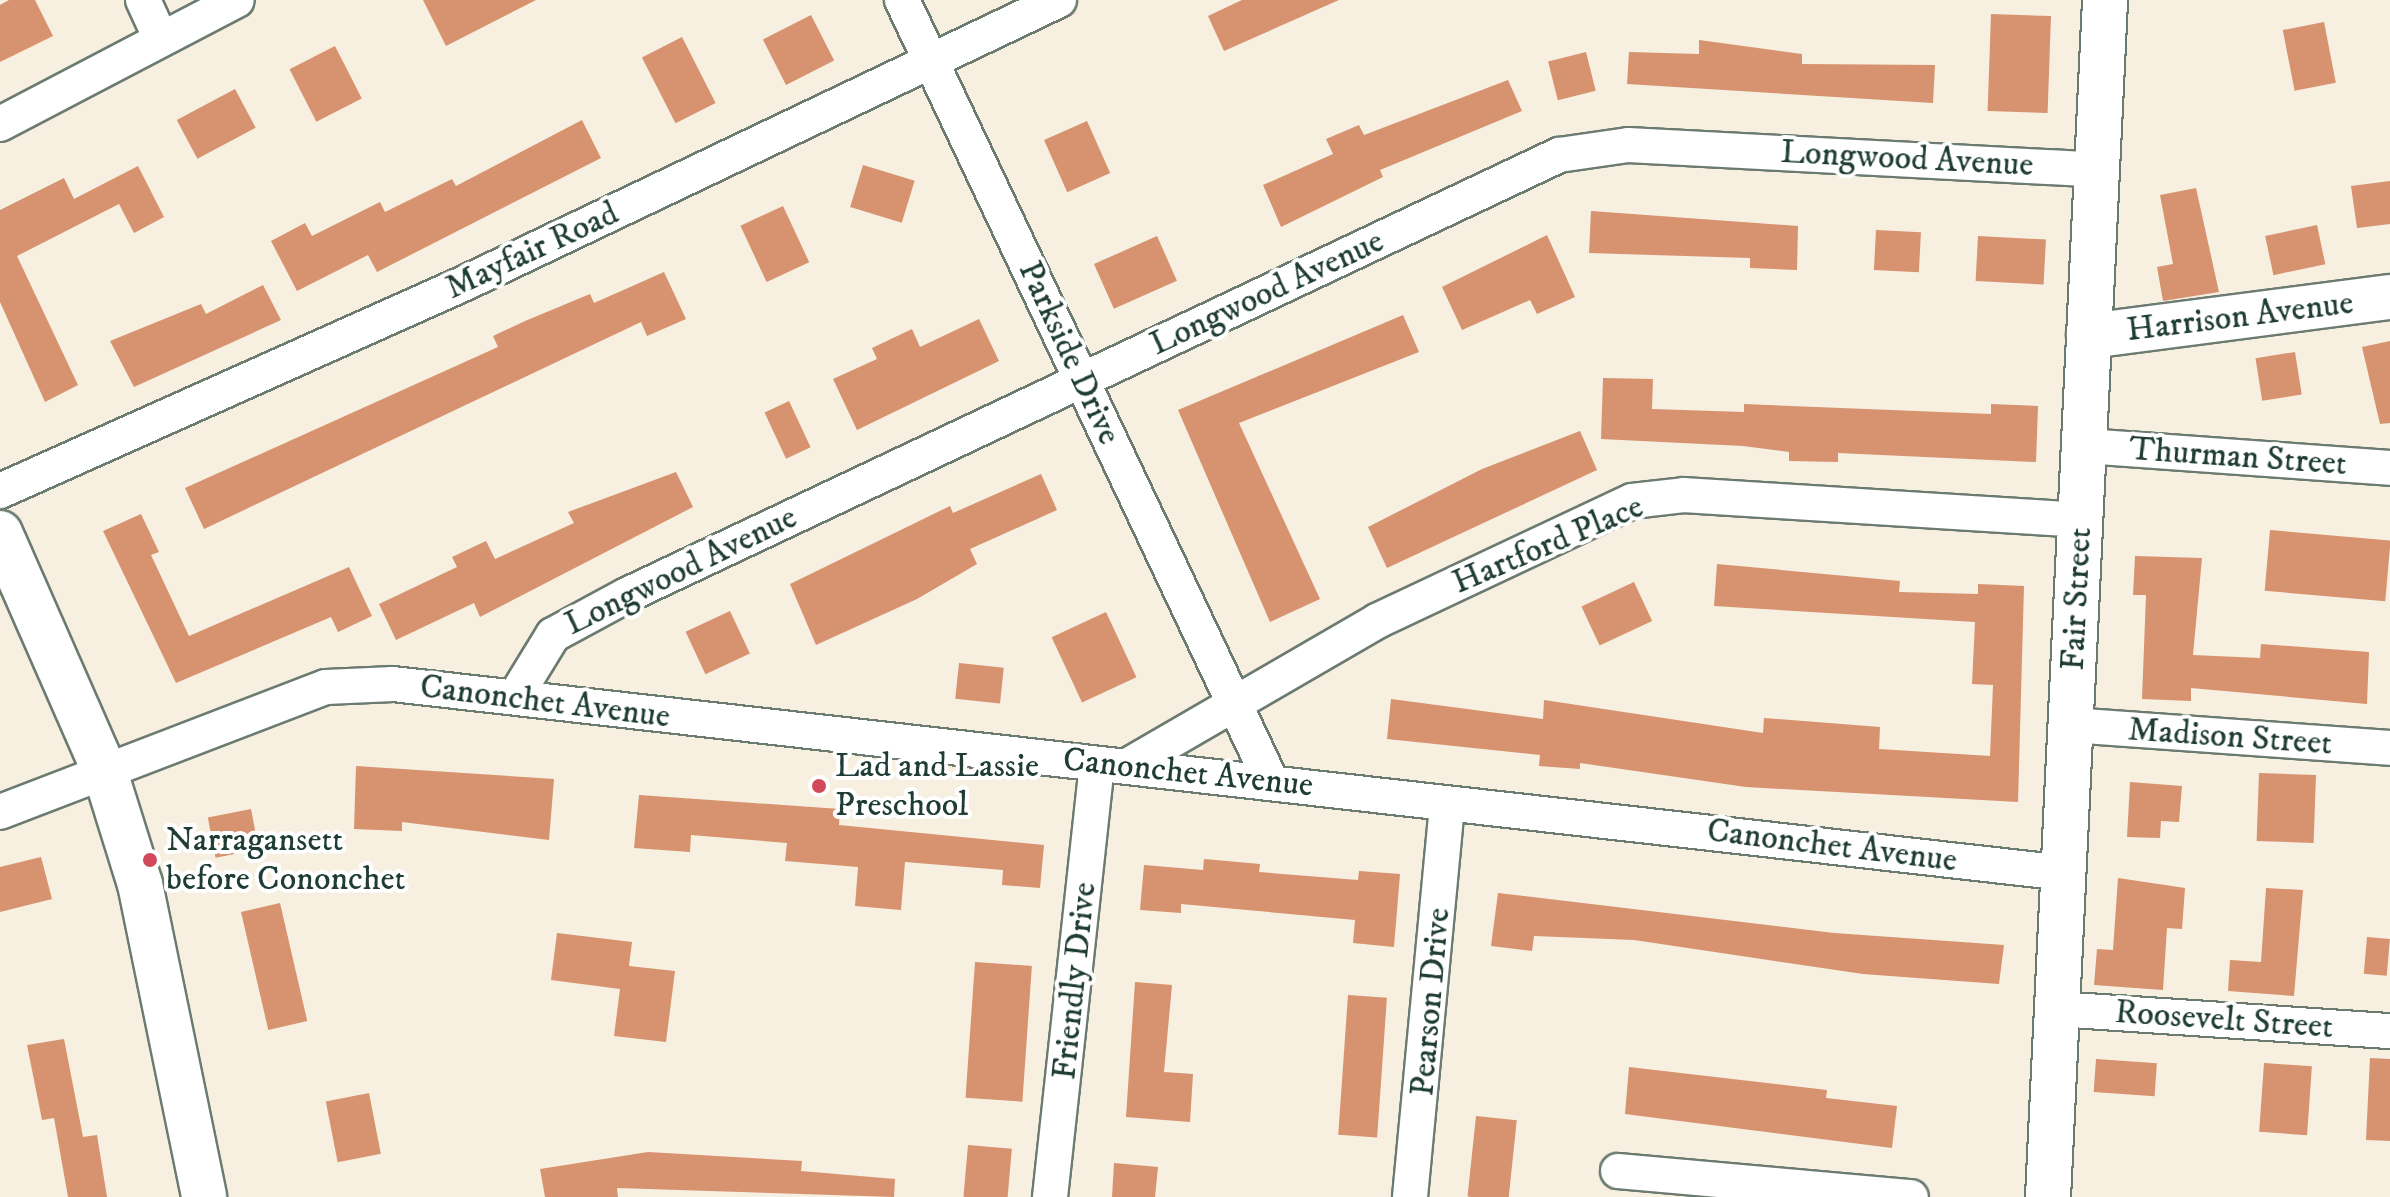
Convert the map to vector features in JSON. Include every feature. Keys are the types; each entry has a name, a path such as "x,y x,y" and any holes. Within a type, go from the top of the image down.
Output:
{"street":[{"path":"143,0 160,37"},
{"path":"0,124 160,37 237,0"},
{"name":"Parkside Drive","path":"902,0 1236,705"},
{"name":"Mayfair Road","path":"0,491 933,62 1059,0"},
{"name":"Fair Street","path":"2048,1197 2105,0"},
{"name":"Longwood Avenue","path":"515,697 553,635 1081,379 1559,155 1628,145 2098,170"},
{"name":"Harrison Avenue","path":"2089,336 2390,297"},
{"name":"Thurman Street","path":"2085,446 2390,468"},
{"name":"Hartford Place","path":"1113,765 1236,705 1377,621 1632,501 1684,495 2081,520"},
{"path":"0,533 106,775 140,884 204,1197"},
{"name":"Canonchet Avenue","path":"0,812 106,775 326,687 393,684 1113,765 1269,777 1447,806 2064,873"},
{"path":"1236,705 1269,777"},
{"name":"Madison Street","path":"2070,725 2390,748"},
{"name":"Friendly Drive","path":"1050,1197 1113,765"},
{"name":"Pearson Drive","path":"1410,1197 1447,806"},
{"name":"Roosevelt Street","path":"2057,1009 2390,1031"},
{"path":"1618,1171 1911,1197"}],"building":[{"path":"9,0 35,0 53,36 0,62 0,5"},
{"path":"423,0 536,0 446,46"},
{"path":"1242,0 1339,0 1224,51 1208,16"},
{"path":"1991,14 2051,16 2048,113 1988,111"},
{"path":"811,15 834,60 786,85 763,40"},
{"path":"2324,22 2336,83 2295,91 2283,30"},
{"path":"682,37 716,103 676,123 642,57"},
{"path":"1699,40 1802,54 1802,64 1935,65 1933,103 1627,84 1629,52 1699,54"},
{"path":"335,46 362,99 316,122 290,69"},
{"path":"1586,52 1596,91 1558,100 1548,61"},
{"path":"1508,80 1522,111 1380,170 1383,177 1281,227 1263,185 1333,154 1326,139 1359,125 1364,135"},
{"path":"235,89 256,128 197,159 177,120"},
{"path":"582,120 601,158 377,272 368,255 297,291 271,241 305,223 312,236 380,202 385,212 452,179 456,186"},
{"path":"1087,121 1110,173 1067,192 1044,140"},
{"path":"863,165 915,181 902,223 850,207"},
{"path":"138,166 164,217 134,233 119,204 17,256 78,385 45,402 0,302 0,210 64,178 74,199"},
{"path":"2390,181 2390,224 2357,228 2351,186"},
{"path":"2196,188 2219,292 2163,301 2157,267 2173,264 2160,195"},
{"path":"783,206 809,262 767,282 740,226"},
{"path":"1591,211 1798,226 1797,270 1750,268 1750,258 1589,253"},
{"path":"2317,225 2325,264 2273,275 2265,236"},
{"path":"1876,230 1921,232 1919,272 1874,270"},
{"path":"1547,235 1575,297 1537,314 1530,300 1462,330 1442,287"},
{"path":"1157,236 1177,281 1114,309 1094,264"},
{"path":"1978,236 2046,240 2044,284 1976,281"},
{"path":"664,272 686,319 647,336 641,322 204,529 185,488 498,347 493,336 525,321 590,294 594,303"},
{"path":"263,285 281,320 134,387 110,341 201,304 206,314"},
{"path":"1403,315 1419,352 1239,423 1320,599 1270,622 1178,410"},
{"path":"979,319 999,361 857,430 833,379 877,359 872,348 912,329 920,347"},
{"path":"2390,341 2390,423 2380,424 2362,347"},
{"path":"2295,352 2302,394 2262,401 2255,358"},
{"path":"1603,378 1653,379 1652,409 1744,412 1744,404 1991,414 1991,404 2038,406 2036,462 1838,453 1838,462 1789,461 1789,452 1743,446 1601,439"},
{"path":"789,401 811,447 786,459 765,412"},
{"path":"1580,431 1597,470 1387,568 1368,527 1482,469"},
{"path":"676,472 693,507 480,617 474,603 396,640 379,604 457,567 452,557 486,541 495,559 574,523 568,512"},
{"path":"1041,474 1057,510 970,549 977,564 917,599 816,645 790,584 950,506 953,513"},
{"path":"141,514 159,552 151,555 189,636 349,567 372,616 338,632 331,617 176,683 103,531"},
{"path":"2270,530 2390,540 2385,601 2265,591"},
{"path":"2135,556 2202,558 2193,655 2260,658 2261,644 2369,652 2367,704 2191,688 2191,701 2142,699 2146,595 2133,595"},
{"path":"1717,564 1900,581 1899,592 1978,594 1978,584 2024,586 2018,802 1746,787 1580,763 1580,769 1539,766 1540,755 1387,739 1391,699 1543,719 1544,700 1763,733 1764,718 1880,727 1879,749 1990,756 1993,685 1972,684 1975,622 1714,606"},
{"path":"1634,582 1652,621 1600,645 1581,607"},
{"path":"730,611 750,654 705,674 686,632"},
{"path":"1106,612 1136,677 1082,703 1052,637"},
{"path":"959,663 1004,668 1000,704 955,699"},
{"path":"356,766 554,779 549,840 402,822 402,831 354,829"},
{"path":"2259,773 2316,775 2314,843 2257,841"},
{"path":"2130,782 2182,786 2179,822 2161,821 2160,838 2127,837"},
{"path":"639,795 840,809 839,825 1044,845 1040,888 1002,885 1003,870 905,862 901,910 855,906 858,867 785,861 787,843 691,835 690,852 634,848"},
{"path":"251,809 259,849 216,858 208,817"},
{"path":"41,857 52,899 0,912 0,867"},
{"path":"1204,859 1260,864 1259,872 1358,880 1359,871 1400,874 1394,947 1353,943 1355,920 1181,904 1181,913 1140,910 1144,865 1203,870"},
{"path":"2118,878 2185,888 2182,929 2167,928 2163,990 2094,985 2097,949 2113,950"},
{"path":"2266,888 2303,890 2294,996 2228,991 2230,960 2261,962"},
{"path":"1498,893 1834,933 2004,945 1999,984 1863,974 1634,940 1534,936 1532,951 1491,946"},
{"path":"280,903 307,1021 268,1030 241,912"},
{"path":"557,933 632,942 629,966 675,971 666,1042 614,1036 620,989 551,980"},
{"path":"2367,937 2390,939 2387,976 2364,974"},
{"path":"975,962 1032,966 1022,1102 966,1098"},
{"path":"1135,982 1172,985 1164,1072 1193,1074 1190,1122 1126,1117"},
{"path":"1348,995 1387,998 1377,1137 1338,1135"},
{"path":"64,1039 83,1137 97,1135 107,1197 68,1197 54,1118 42,1120 27,1045"},
{"path":"2370,1058 2390,1059 2390,1141 2366,1140"},
{"path":"2096,1059 2157,1063 2155,1096 2094,1092"},
{"path":"2264,1063 2312,1066 2307,1135 2259,1132"},
{"path":"1629,1067 1827,1090 1826,1098 1897,1106 1892,1148 1625,1114"},
{"path":"369,1093 381,1154 338,1162 326,1101"},
{"path":"1476,1116 1517,1120 1509,1197 1468,1197"},
{"path":"968,1145 1012,1149 1008,1197 963,1197"},
{"path":"648,1152 802,1161 801,1171 895,1179 894,1197 617,1188 618,1197 545,1197 540,1169"},
{"path":"1114,1163 1158,1167 1155,1197 1112,1197"}],"place":[{"name":"Lad and Lassie Preschool","path":"819,786"},
{"name":"Narragansett before Cononchet","path":"150,860"}]}
